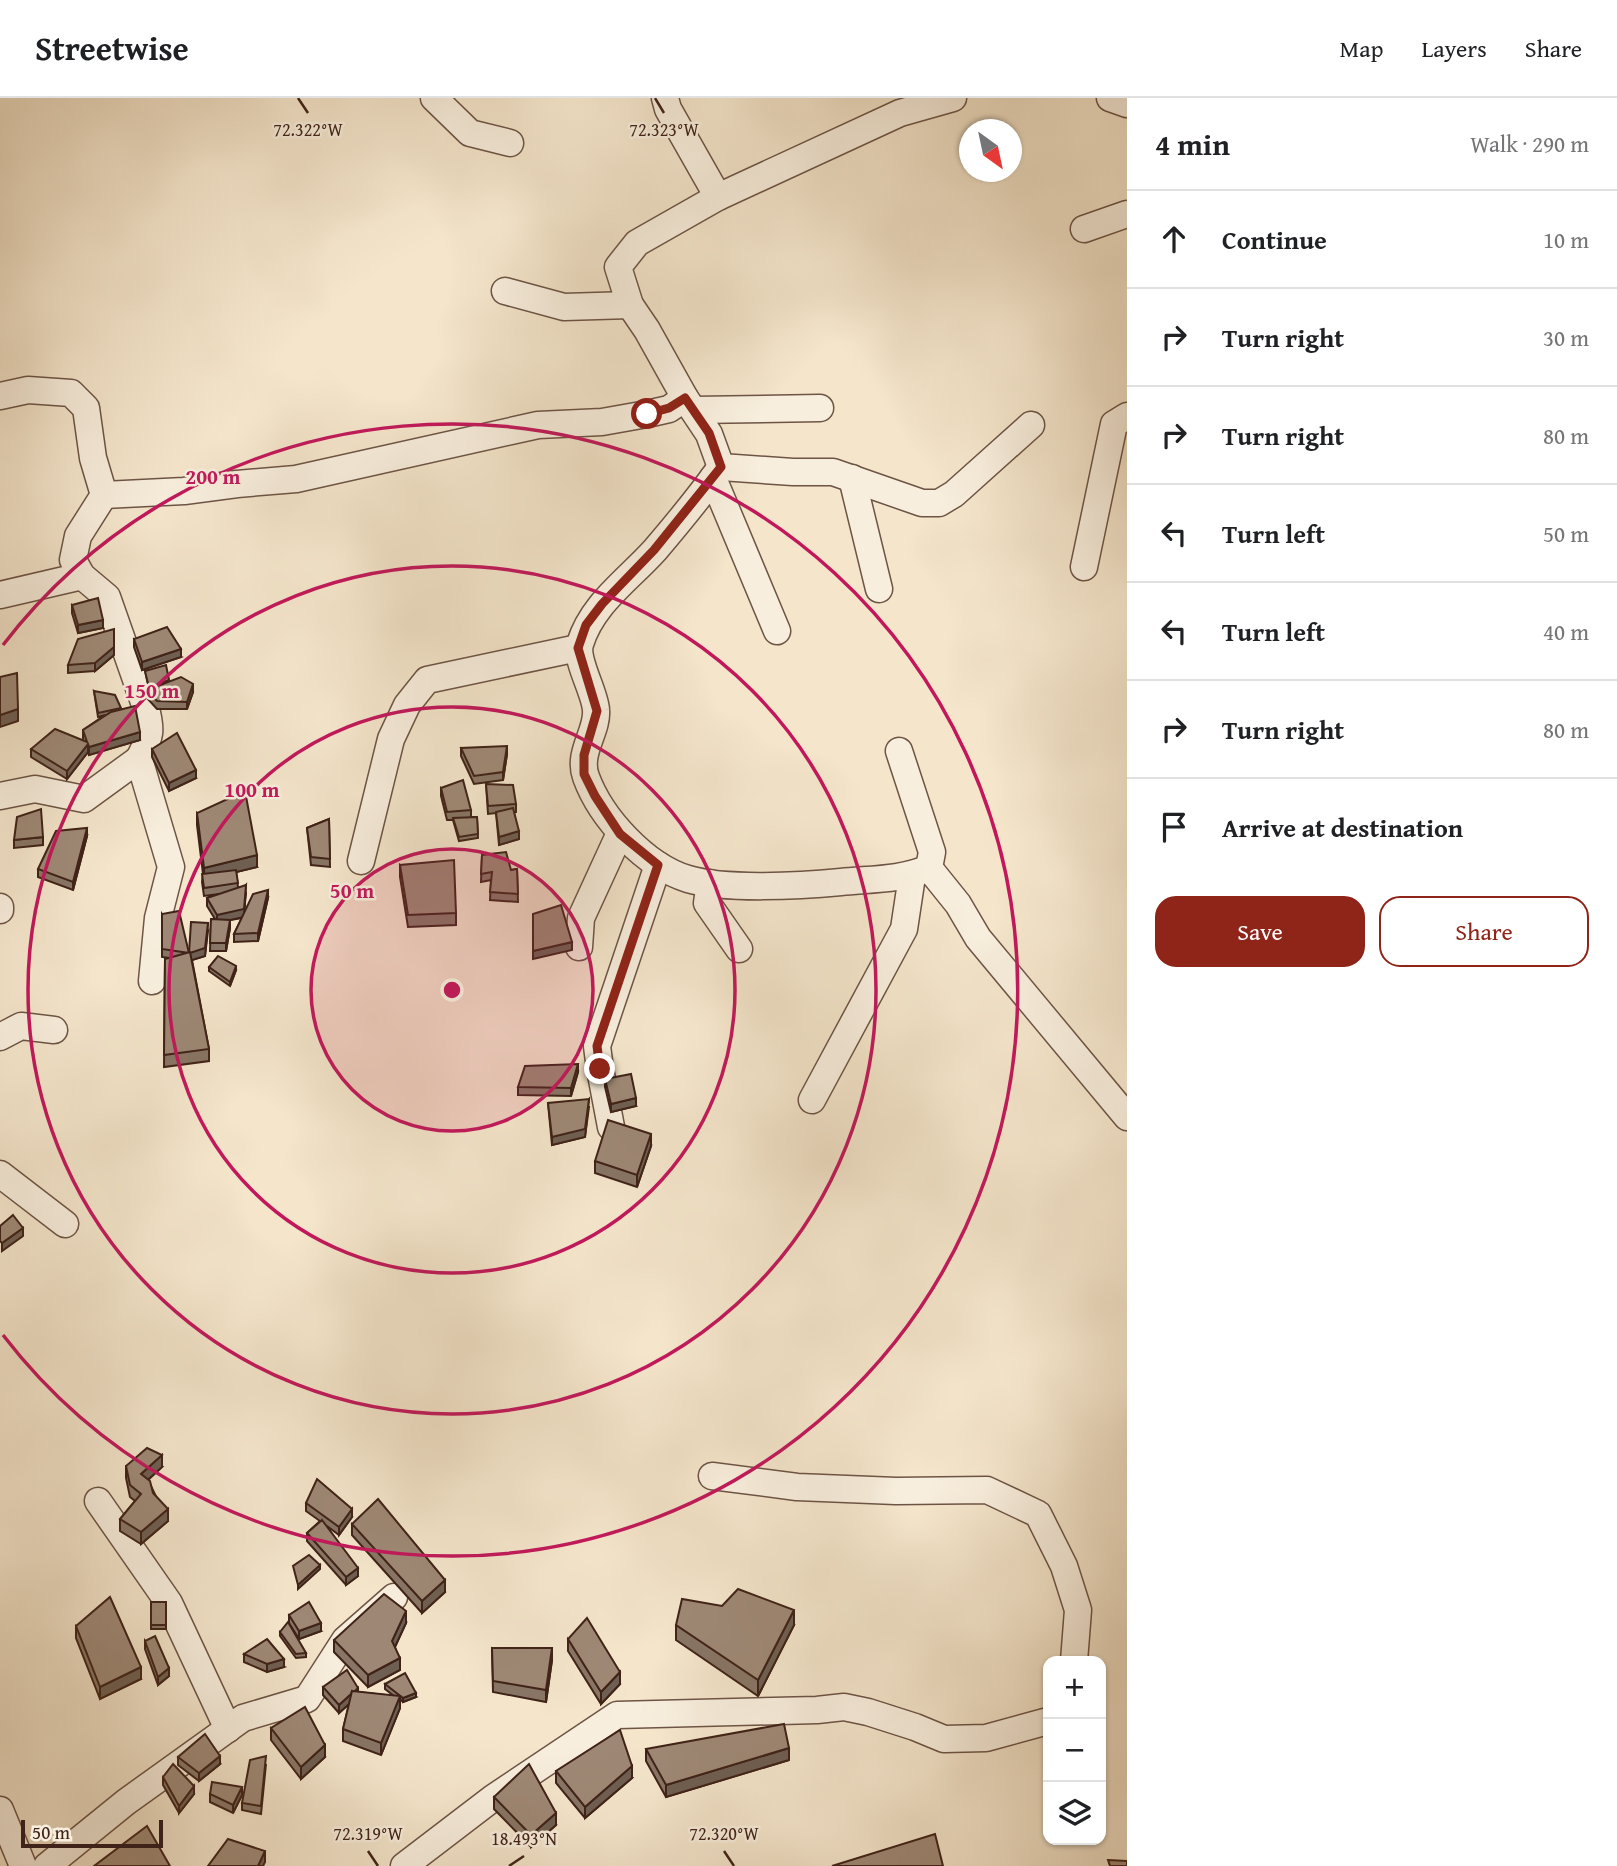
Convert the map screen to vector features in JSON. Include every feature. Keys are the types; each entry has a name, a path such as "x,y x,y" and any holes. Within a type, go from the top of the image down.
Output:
{"street":[{"path":"435,98 470,134 510,143"},
{"path":"665,98 668,109 718,197"},
{"path":"777,631 717,472 709,433 648,330 630,305 618,267 637,243 718,197 900,113 953,98"},
{"path":"1110,98 1127,104"},
{"path":"1084,229 1127,214"},
{"path":"505,291 564,307 630,305"},
{"path":"0,396 27,390 71,393 86,408 93,458 104,495 78,536 73,560 82,576 107,597 150,721 150,737 139,759 84,799 35,789 0,796"},
{"path":"104,495 184,491 296,479 538,425 602,422 690,404 820,408"},
{"path":"1084,568 1114,424 1127,416"},
{"path":"717,472 833,472 922,503 939,503 954,494 1031,425"},
{"path":"717,472 654,550 602,604 586,625 578,648 597,711 584,755 584,774 595,796 620,834 658,865 686,879 710,883 824,884 921,872 958,904 978,938 1127,1117"},
{"path":"852,478 879,589"},
{"path":"0,595 82,576"},
{"path":"362,861 391,739 407,705 427,680 578,648"},
{"path":"812,1100 904,929 921,872 932,852 899,751"},
{"path":"139,759 170,867 158,918 152,981"},
{"path":"579,947 581,918 620,834"},
{"path":"611,1127 597,1046 658,865"},
{"path":"710,883 707,903 739,949"},
{"path":"0,1037 21,1026 54,1030"},
{"path":"0,1174 65,1224"},
{"path":"712,1476 797,1487 897,1491 987,1490 1038,1514 1064,1566 1078,1610 1073,1656"},
{"path":"98,1501 169,1603 228,1728"},
{"path":"47,1866 125,1802 243,1718 307,1699 345,1640 394,1597"},
{"path":"404,1866 493,1798 617,1715 844,1707 915,1727 944,1740 986,1738 1043,1722"},
{"path":"0,1810 23,1866"}],"building":[{"path":"98,598 103,620 78,625 72,605"},
{"path":"167,627 181,649 142,662 134,639"},
{"path":"114,629 114,647 95,663 68,665 78,639"},
{"path":"166,665 169,680 149,688 145,671"},
{"path":"17,673 18,709 0,715 0,677"},
{"path":"181,677 193,684 187,702 157,701 147,690"},
{"path":"94,691 115,695 121,708 98,713"},
{"path":"135,706 140,732 89,747 88,744 67,771 31,749 55,729 87,742 83,730 111,712"},
{"path":"177,733 196,770 169,783 152,749"},
{"path":"507,746 503,772 474,776 461,748"},
{"path":"463,780 471,810 447,812 441,788"},
{"path":"486,784 513,785 516,804 488,806"},
{"path":"245,791 257,855 204,868 197,813"},
{"path":"513,808 519,831 499,837 496,812"},
{"path":"41,809 43,837 14,840 17,817"},
{"path":"477,817 478,834 459,837 453,818"},
{"path":"329,819 330,859 311,857 307,828"},
{"path":"87,828 73,882 38,869 56,831"},
{"path":"506,852 511,870 517,869 518,894 490,892 492,872 481,874 482,855"},
{"path":"454,860 456,913 408,915 400,865"},
{"path":"236,870 238,883 204,888 202,874"},
{"path":"246,885 244,909 217,915 207,898"},
{"path":"268,890 258,933 234,934 253,894"},
{"path":"561,905 572,942 533,951 533,914"},
{"path":"179,911 189,953 162,949 162,914"},
{"path":"211,919 230,920 226,943 210,943"},
{"path":"191,922 208,923 205,948 189,953"},
{"path":"190,952 209,1049 164,1055 165,959"},
{"path":"218,956 236,966 230,982 209,967"},
{"path":"578,1064 571,1088 518,1087 525,1066"},
{"path":"631,1074 636,1098 611,1104 605,1079"},
{"path":"589,1099 585,1129 552,1137 548,1103"},
{"path":"608,1120 651,1134 637,1175 595,1161"},
{"path":"13,1215 23,1228 2,1243 0,1226"},
{"path":"147,1448 162,1455 141,1474 150,1481 153,1493 168,1509 141,1532 120,1519 141,1494 130,1485 126,1466"},
{"path":"317,1479 352,1509 339,1527 306,1503"},
{"path":"378,1499 445,1580 422,1601 352,1524"},
{"path":"322,1520 358,1568 346,1577 307,1533"},
{"path":"309,1555 320,1565 298,1585 293,1566"},
{"path":"738,1589 794,1610 758,1680 676,1625 682,1599 722,1606"},
{"path":"384,1594 406,1611 392,1641 400,1658 368,1675 334,1640"},
{"path":"110,1597 141,1667 100,1687 76,1626"},
{"path":"151,1602 166,1602 166,1625 151,1625"},
{"path":"309,1602 321,1623 299,1631 289,1615"},
{"path":"587,1618 620,1672 601,1692 568,1639"},
{"path":"288,1622 306,1653 296,1654 280,1632"},
{"path":"155,1636 169,1668 158,1677 145,1641"},
{"path":"267,1639 284,1659 267,1664 244,1654"},
{"path":"492,1648 552,1648 546,1690 493,1681"},
{"path":"347,1670 358,1688 339,1705 323,1687"},
{"path":"405,1673 416,1693 403,1698 385,1684"},
{"path":"352,1691 400,1696 381,1743 343,1729"},
{"path":"305,1707 325,1745 301,1767 271,1728"},
{"path":"784,1724 789,1748 666,1785 646,1749"},
{"path":"620,1730 632,1766 585,1807 556,1771"},
{"path":"205,1734 220,1756 199,1773 178,1757"},
{"path":"266,1756 261,1806 242,1803 250,1760"},
{"path":"173,1764 194,1786 179,1806 163,1777"},
{"path":"529,1764 556,1813 531,1835 494,1797"},
{"path":"212,1782 242,1787 233,1805 210,1794"},
{"path":"147,1826 170,1866 94,1866"},
{"path":"935,1834 943,1866 832,1866"},
{"path":"228,1839 265,1851 258,1866 208,1866"},
{"path":"1108,1860 1127,1861 1127,1866 1110,1866"}],"route":[{"path":"600,1069 597,1046 658,865 620,834 584,774 584,755 597,711 578,648 586,625 602,604 654,550 721,467 709,433 685,398 669,408 647,414"}]}
